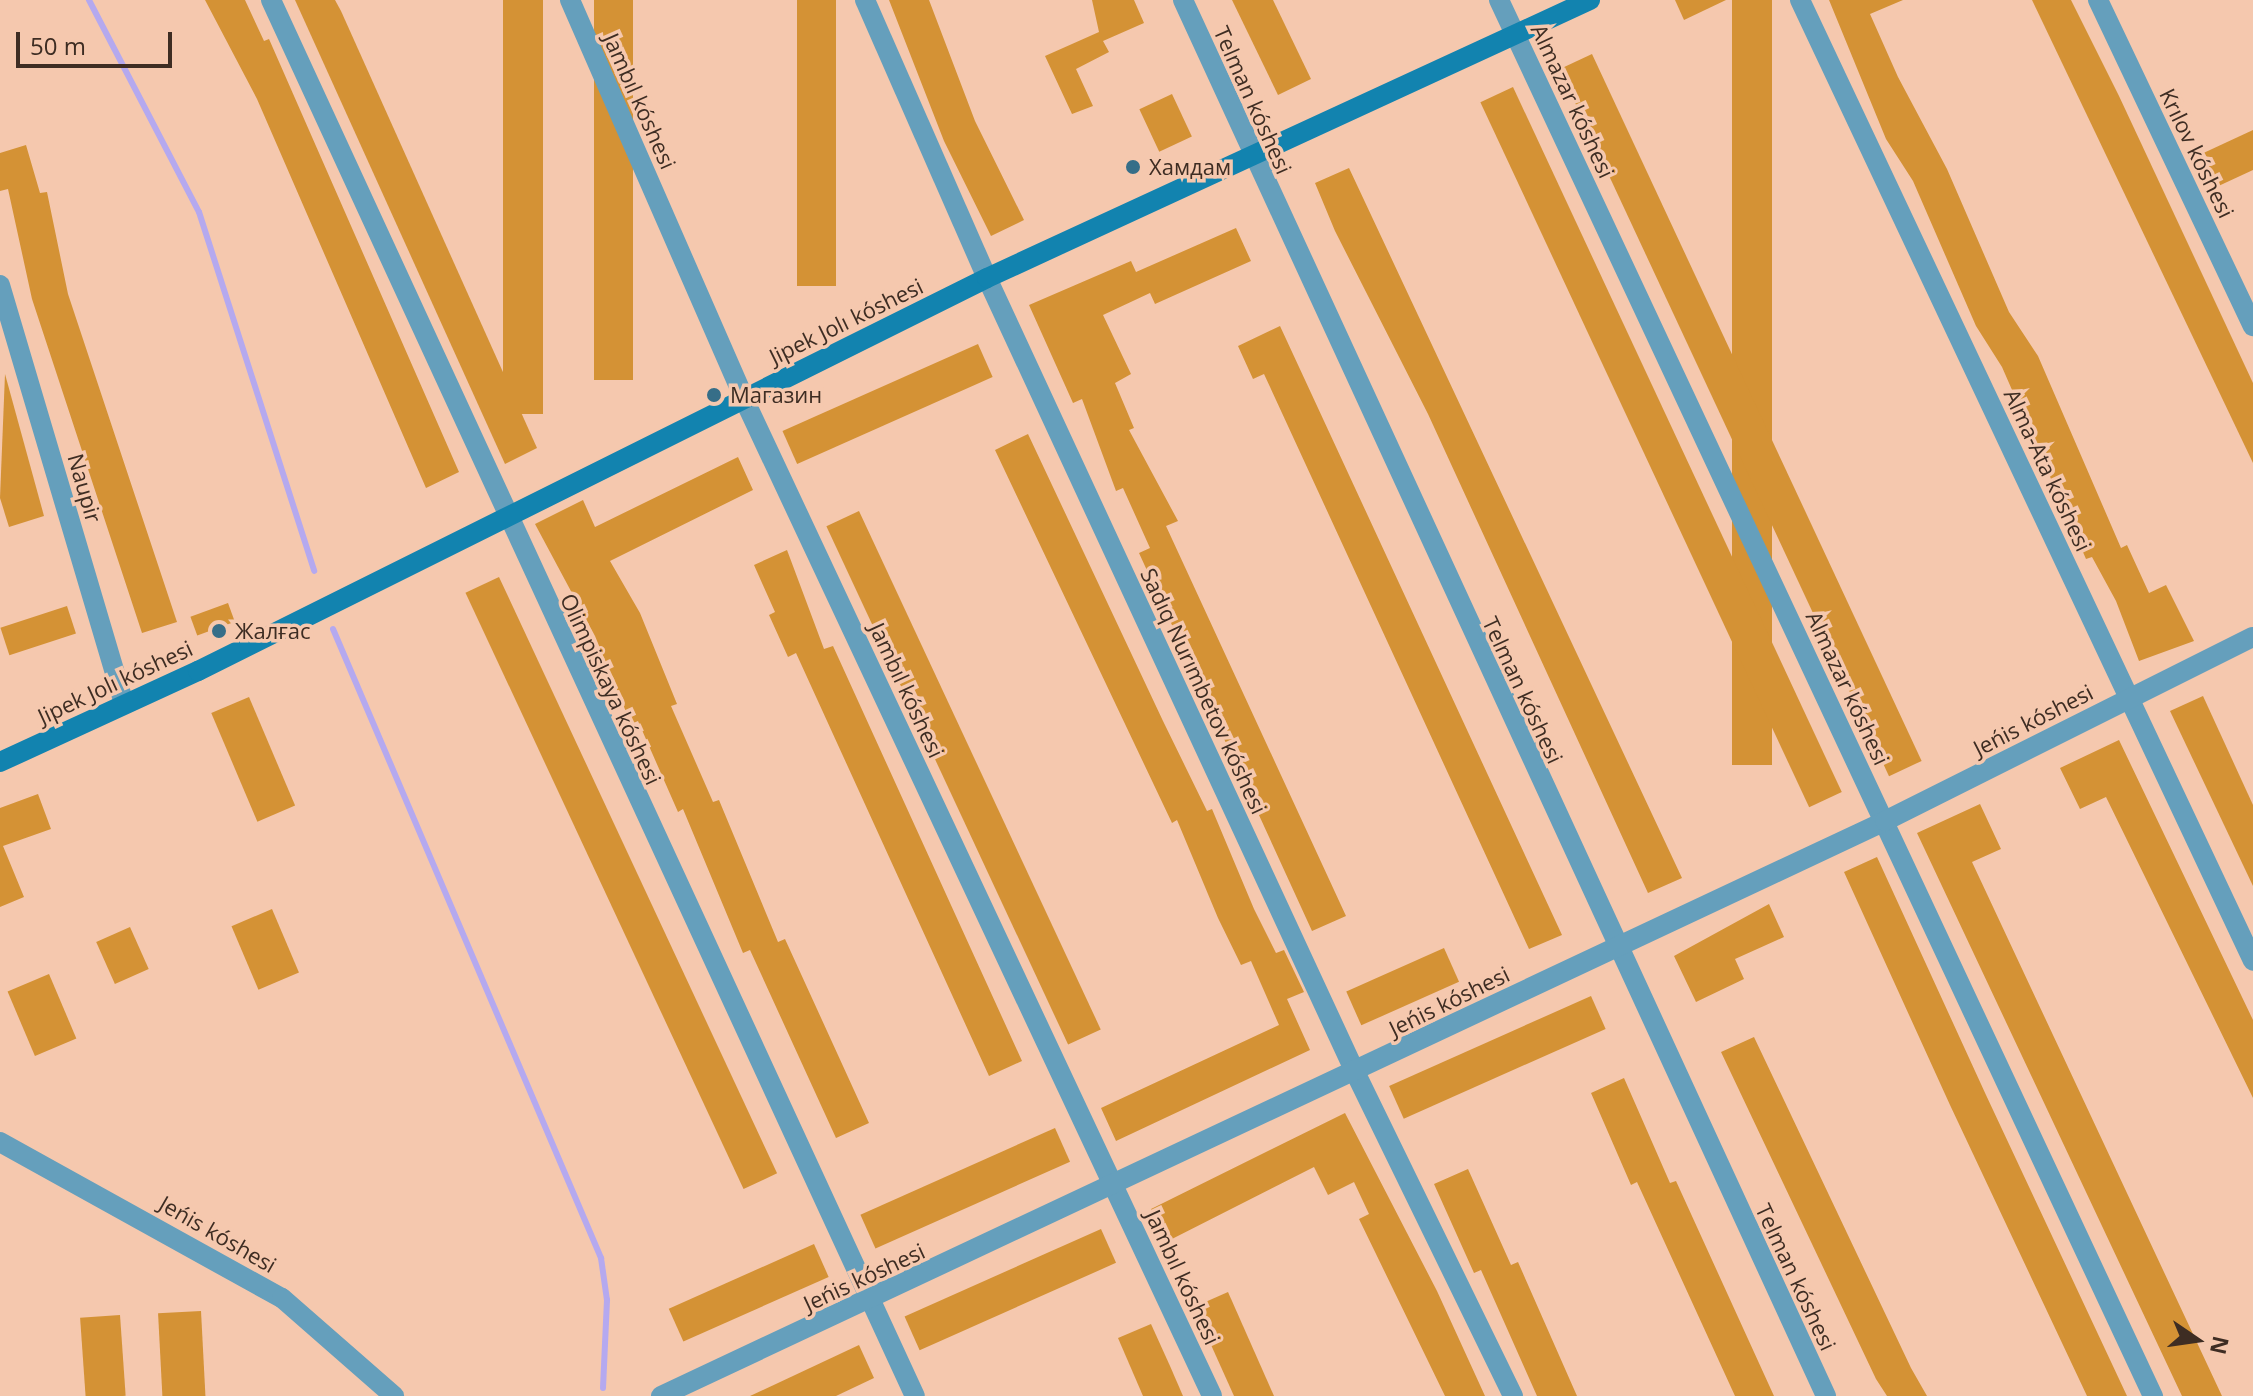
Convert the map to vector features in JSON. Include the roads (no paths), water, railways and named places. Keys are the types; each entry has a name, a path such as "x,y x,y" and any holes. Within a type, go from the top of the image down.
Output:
{"street":[{"name":"Olimpiskaya kóshesi","path":"271,0 504,516 915,1396"},
{"name":"Jambıl kóshesi","path":"570,0 744,399 1212,1396"},
{"name":"Sadıq Nurımbetov kóshesi","path":"865,0 987,278 1356,1074 1513,1396"},
{"name":"Telman kóshesi","path":"1183,0 1614,946 1826,1396"},
{"name":"Almazar kóshesi","path":"1499,0 2153,1396"},
{"name":"Jipek Jolı kóshesi","path":"0,762 124,704 987,278 1590,0"},
{"name":"Alma-Ata kóshesi","path":"1800,0 2253,961"},
{"name":"Krılov kóshesi","path":"2098,0 2253,326"},
{"name":"Naupir","path":"0,285 124,704"},
{"name":"Jeńis kóshesi","path":"661,1396 1356,1074 1614,946 1885,821 2253,637"},
{"name":"Jeńis kóshesi","path":"0,1142 282,1298 394,1396"}],"waterway":[{"path":"89,0 199,212 314,571"},
{"path":"333,629 601,1258 607,1300 603,1388"}],"place":[{"name":"Хамдам","path":"1133,167"},
{"name":"Магазин","path":"714,395"},
{"name":"Жалғас","path":"219,631"}]}
